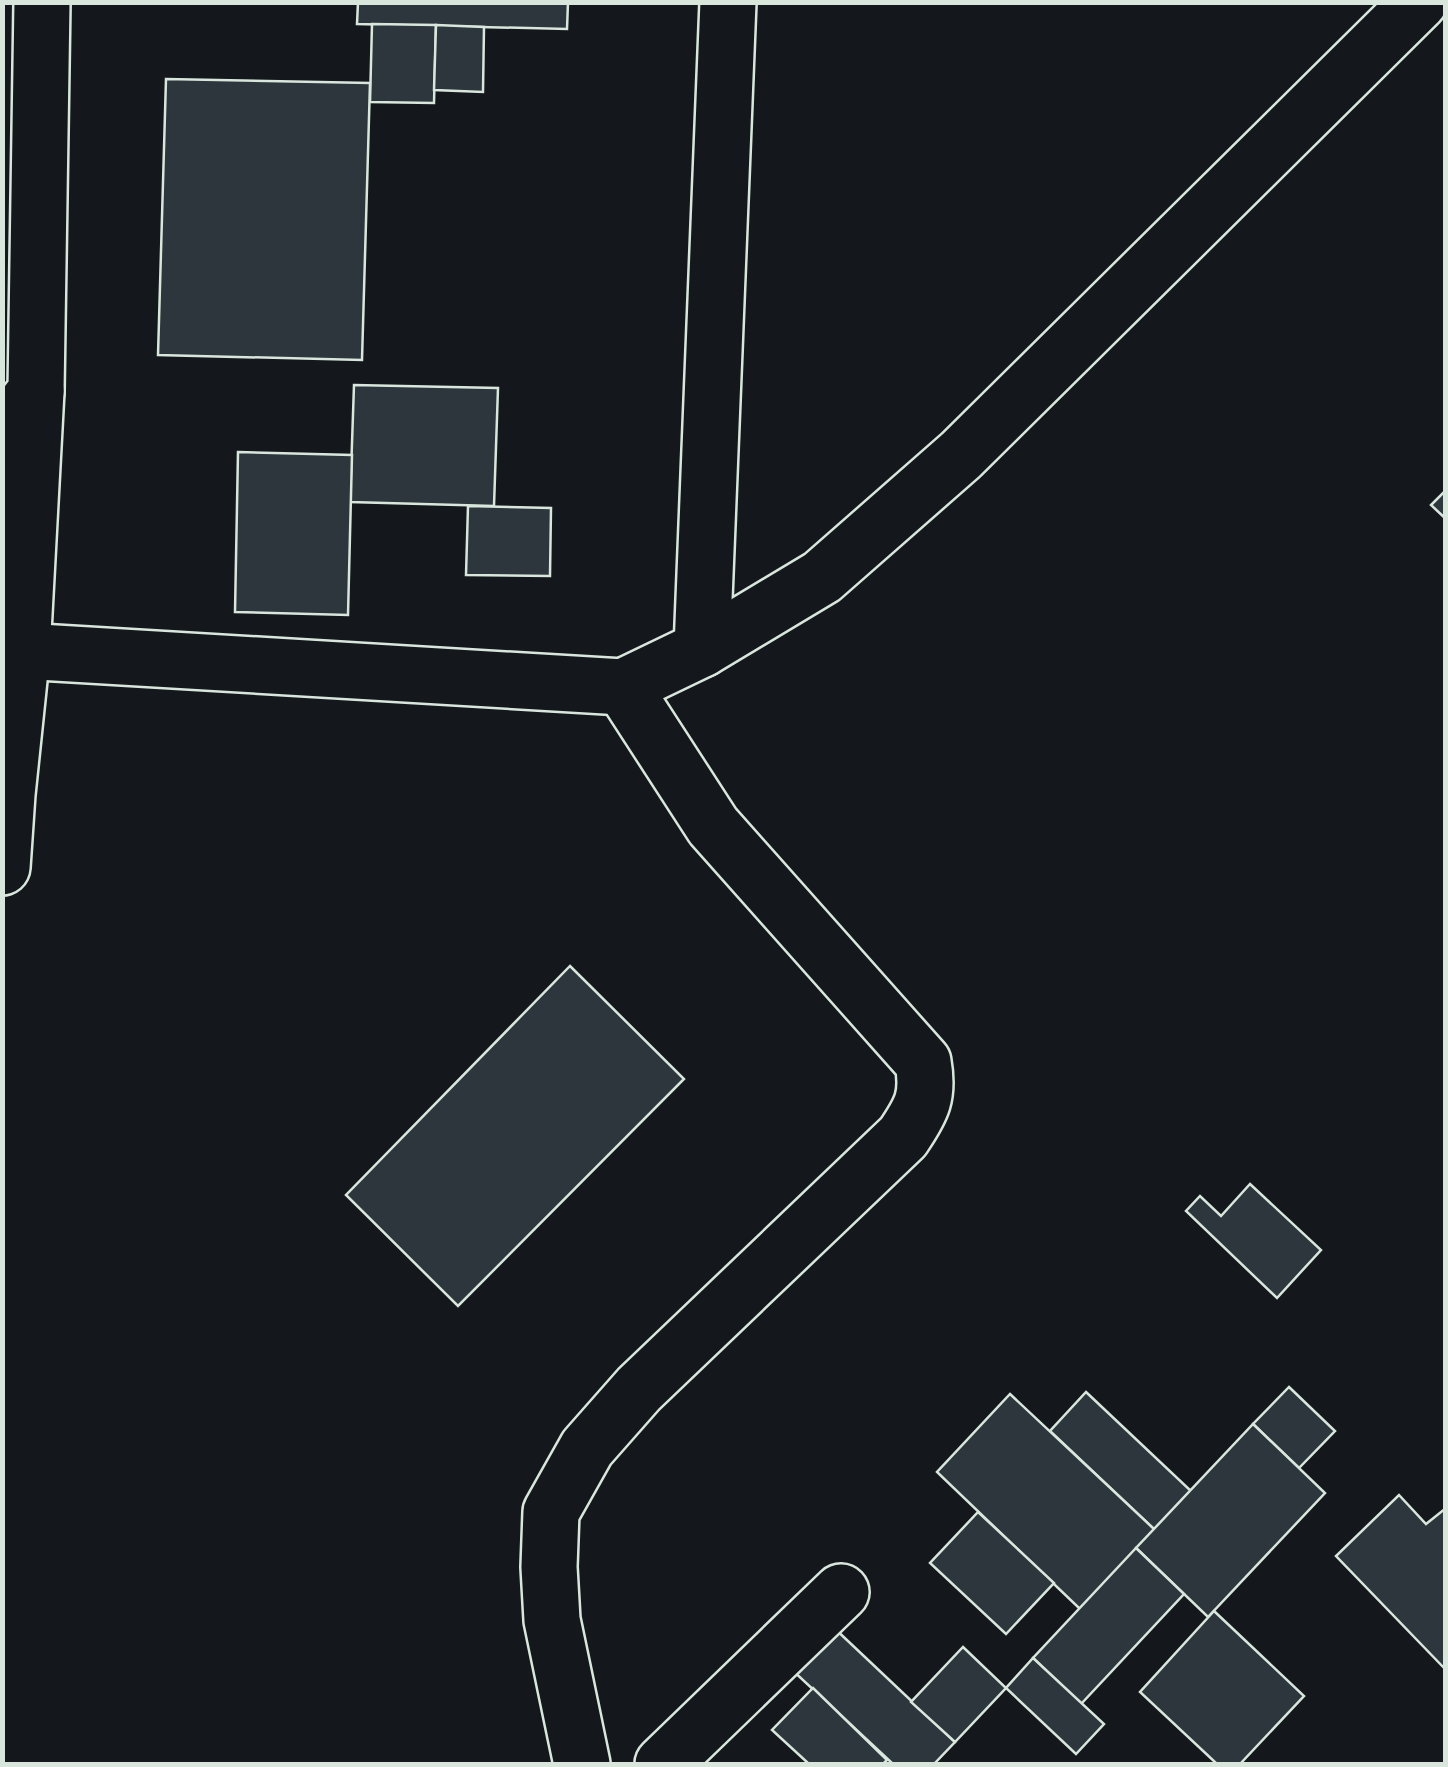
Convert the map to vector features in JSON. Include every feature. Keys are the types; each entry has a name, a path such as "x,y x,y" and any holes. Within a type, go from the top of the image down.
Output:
{"street":[{"path":"2,867 22,651 36,391 42,2"},
{"path":"702,649 728,2"},
{"path":"22,651 623,687 702,649 822,577 961,455 1419,2"},
{"path":"2,434 36,391"},
{"path":"582,1764 552,1620 551,1512 587,1448 639,1388 904,1138 922,1109 927,1084 923,1062 713,826 623,687"},
{"path":"663,1764 842,1592"}],"building":[{"path":"358,2 568,2 567,29 357,24"},
{"path":"372,24 436,25 434,103 370,102"},
{"path":"436,25 484,27 483,92 434,90"},
{"path":"166,79 370,83 362,360 158,355"},
{"path":"354,385 498,388 494,506 350,502"},
{"path":"238,452 352,455 348,615 235,612"},
{"path":"1446,490 1446,519 1431,505"},
{"path":"468,506 551,508 550,576 466,575"},
{"path":"570,966 684,1079 458,1306 346,1195"},
{"path":"1250,1184 1321,1250 1277,1298 1186,1211 1200,1196 1221,1216"},
{"path":"1289,1387 1335,1431 1299,1468 1253,1424"},
{"path":"1086,1392 1191,1491 1155,1530 1050,1431"},
{"path":"1010,1394 1155,1530 1080,1609 937,1472"},
{"path":"1253,1424 1325,1493 1208,1617 1136,1548"},
{"path":"1399,1495 1426,1524 1446,1508 1446,1670 1336,1556"},
{"path":"978,1512 1054,1583 1006,1634 930,1563"},
{"path":"1136,1548 1184,1594 1081,1704 1033,1658"},
{"path":"1214,1611 1304,1696 1240,1764 1217,1764 1140,1692"},
{"path":"831,1625 955,1742 934,1764 893,1764 790,1668"},
{"path":"963,1647 1006,1688 955,1742 911,1702"},
{"path":"1033,1658 1104,1724 1076,1754 1006,1688"},
{"path":"813,1688 887,1760 883,1764 809,1764 772,1730"}]}
